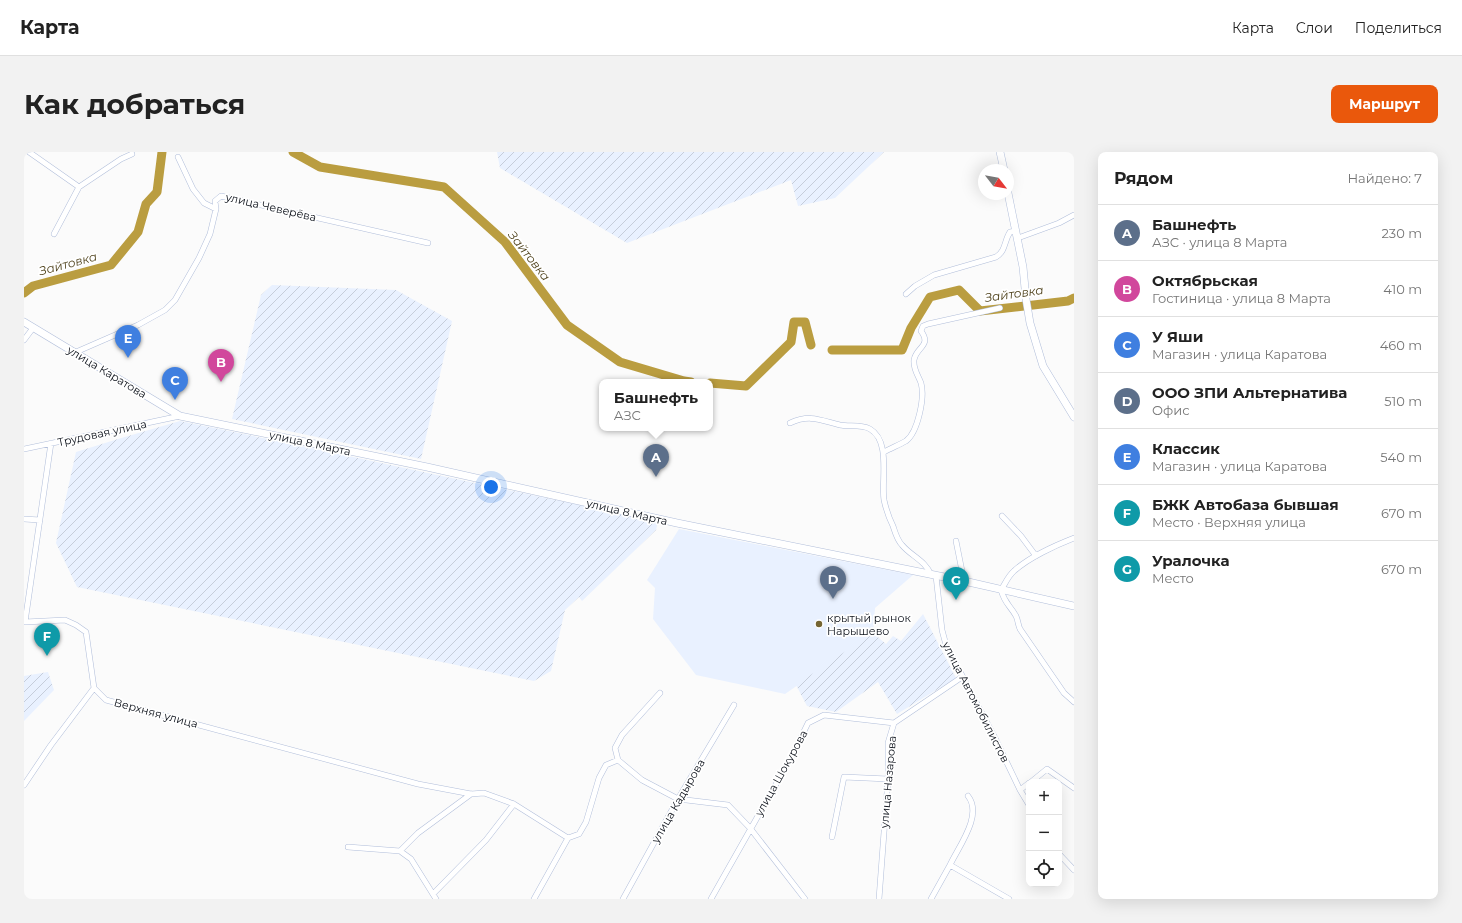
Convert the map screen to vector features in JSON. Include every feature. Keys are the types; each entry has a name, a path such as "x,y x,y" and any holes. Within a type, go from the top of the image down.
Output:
{"main road":[{"path":"1000,152 1003,164"},
{"path":"1010,200 1023,267 1030,324 1043,366 1074,418"},
{"name":"улица Каратова","path":"24,322 180,416"},
{"name":"улица 8 Марта","path":"180,416 427,467 677,523 964,581 1074,606"}],"street":[{"path":"24,156 28,152 79,187"},
{"path":"54,234 79,187 121,159 132,154"},
{"path":"178,157 193,189 204,203 216,209"},
{"name":"улица Чеверёва","path":"76,352 138,325 165,310 175,300 202,252 210,234 216,209 215,201 221,196 428,243"},
{"path":"906,294 915,286 934,275 996,257 1001,254 1005,248 1006,239 1010,232 1017,235 1059,223 1074,215"},
{"path":"884,452 906,440 914,433 922,396 921,384 914,364 915,357 925,343 926,337 921,331 923,326 1000,308"},
{"path":"24,340 34,328"},
{"name":"Трудовая улица","path":"24,449 180,416"},
{"path":"790,423 799,419 812,417 840,425 866,427 875,433 884,452 884,500 890,520 900,544 925,564 934,576"},
{"path":"24,785 51,745 94,688 86,632 65,620 25,622 51,443"},
{"path":"1002,516 1021,536 1036,556"},
{"path":"24,519 40,520"},
{"path":"1074,538 1056,545 1014,571 1002,590 1004,601 1018,618 1020,629 1064,693 1074,702"},
{"path":"956,540 964,581"},
{"name":"улица Автомобилистов","path":"934,576 942,630 946,645 1026,800"},
{"name":"улица Назарова","path":"879,899 888,779 888,743 894,723 962,677"},
{"name":"Верхняя улица","path":"94,688 106,700 418,784 471,794 484,793 514,804 568,838"},
{"path":"660,693 622,735 615,748 618,760 642,780 678,799 728,805 750,828 802,898"},
{"name":"улица Кадырова","path":"623,899 678,799 734,705"},
{"name":"улица Шокурова","path":"711,899 792,756 808,723 824,715 894,723"},
{"path":"534,899 568,838 579,834 586,822 599,778 606,766 618,760"},
{"path":"1035,779 1047,769 1061,779"},
{"path":"832,837 844,777 888,779"},
{"path":"1062,780 1074,788"},
{"path":"1020,790 1026,786"},
{"path":"400,851 418,832 471,794"},
{"path":"931,899 972,821 972,801 968,796"},
{"path":"433,894 486,840 514,804"},
{"path":"348,847 400,851 411,859 436,899"},
{"path":"1062,857 1074,870"},
{"path":"950,865 1009,899"}],"shaded area":[{"path":"497,152 884,152 835,198 798,206 791,180 627,243 500,168"},
{"path":"272,285 396,290 452,321 421,459 232,419 261,295"},
{"path":"180,421 658,522 656,530 582,601 579,597 565,610 551,671 534,681 77,587 56,543 76,452"},
{"path":"679,529 913,575 875,608 873,633 785,694 696,675 653,619 655,588 647,580"},
{"path":"923,614 956,678 897,714 878,682 836,712 807,706 796,685 873,633 886,644 893,636 901,641"},
{"path":"48,672 54,690 24,721 24,676"}],"waterway":[{"name":"Зайтовка","path":"24,293 33,286 111,265 138,232 146,204 157,192 162,152"},
{"name":"Зайтовка","path":"293,152 320,167 444,187 505,242 567,325 620,362 677,379"},
{"name":"Зайтовка","path":"832,350 902,350 911,328 930,297 959,290 980,311 1068,301 1074,298"},
{"name":"Зайтовка","path":"713,383 746,386 791,342 794,322 805,322 811,345"}],"place":[{"name":"Классик","path":"128,358"},
{"name":"Октябрьская","path":"221,382"},
{"name":"У Яши","path":"175,400"},
{"name":"Башнефть","path":"656,477"},
{"name":"ООО ЗПИ Альтернатива","path":"833,599"},
{"name":"Уралочка","path":"956,600"},
{"name":"крытый рынок Нарышево","path":"819,624"},
{"name":"БЖК Автобаза бывшая","path":"47,656"}]}
